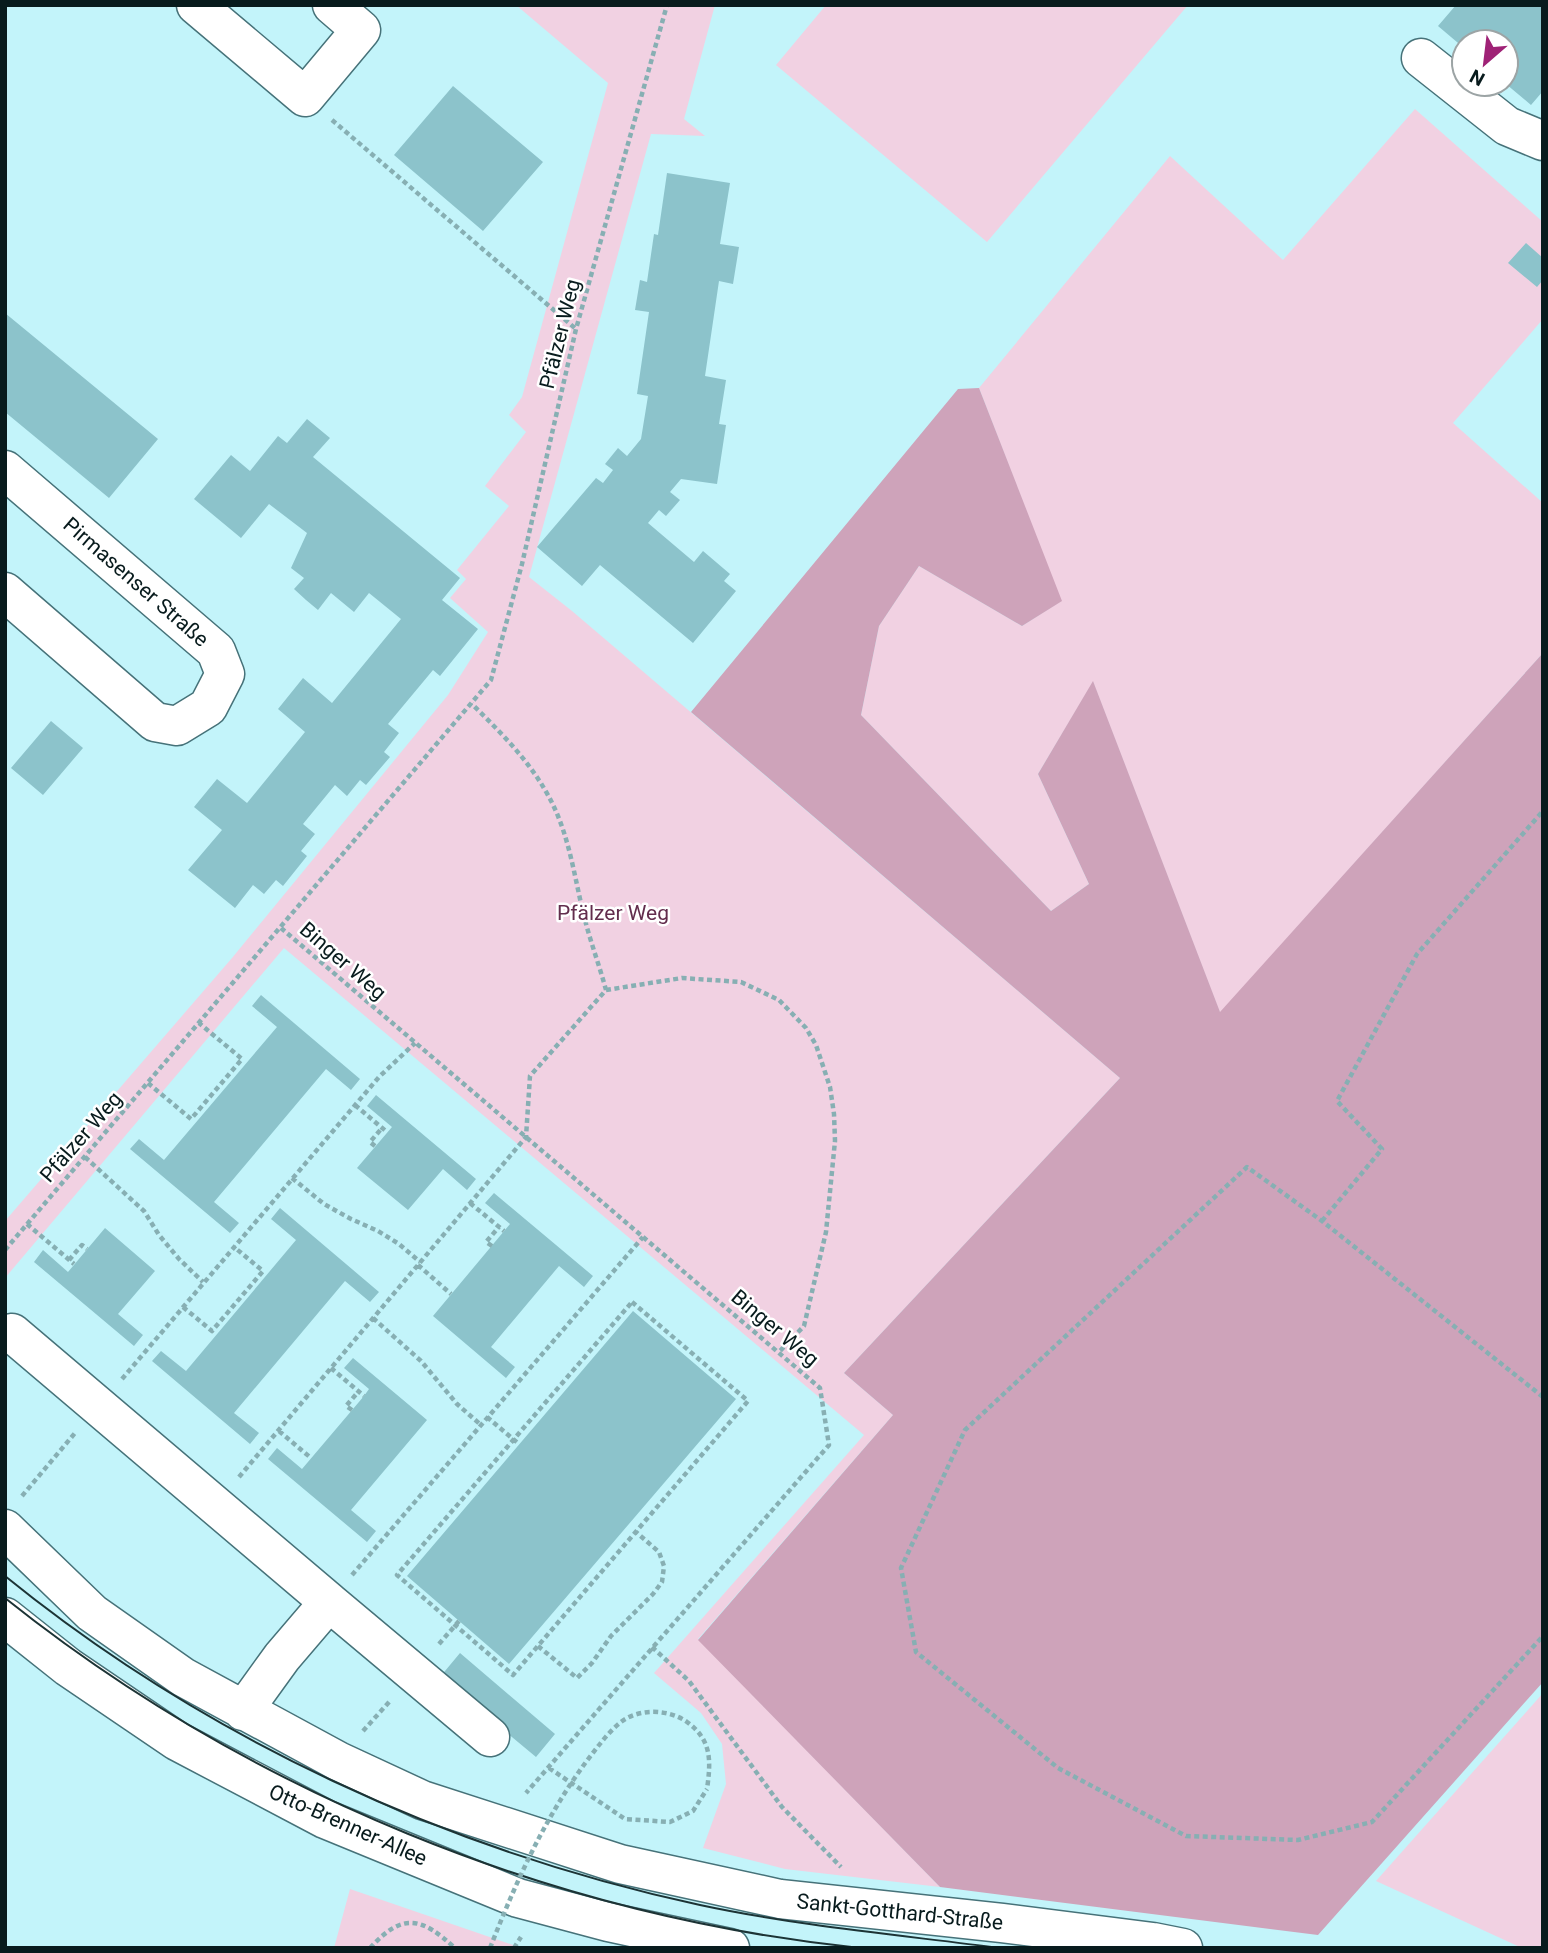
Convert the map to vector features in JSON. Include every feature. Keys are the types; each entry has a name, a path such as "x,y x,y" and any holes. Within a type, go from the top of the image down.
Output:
{"street":[{"path":"196,5 305,97 361,30 332,5"},
{"path":"1421,58 1507,126 1543,141"},
{"name":"Pirmasenser Straße","path":"5,470 216,651 225,674 208,707 177,726 155,722 5,592"},
{"path":"12,1333 490,1737"},
{"path":"9,1517 92,1613 183,1677 338,1761 422,1800 497,1825"},
{"path":"243,1711 282,1657 329,1602"},
{"name":"Otto-Brenner-Allee","path":"5,1617 68,1667 177,1741 325,1819 518,1898 656,1933 730,1948"},
{"name":"Sankt-Gotthard-Straße","path":"497,1825 620,1864 780,1899 1153,1941 1183,1948"}],"path":[{"name":"Pfälzer Weg","path":"5,1250 491,680 522,564 576,329 667,5"},
{"path":"305,97 576,329"},
{"path":"472,704 514,747 545,790 565,832 575,867 583,914 606,990"},
{"path":"1321,1221 1382,1149 1337,1101 1418,954 1543,811"},
{"name":"Binger Weg","path":"281,928 820,1388 829,1445 497,1825"},
{"path":"215,1506 526,1137 530,1076 606,990 682,978 741,982 779,1000 806,1028 816,1045 830,1087 834,1114 835,1141 827,1220 816,1281 804,1326 779,1352"},
{"path":"148,1083 193,1121 242,1059 199,1023"},
{"path":"9,1517 98,1406 292,1178 379,1077 415,1043"},
{"path":"355,1105 385,1130 370,1142 375,1146"},
{"path":"85,1157 145,1211 159,1235 203,1282"},
{"path":"1543,1396 1321,1221 1247,1167 965,1430 901,1568 916,1651 1058,1768 1186,1836 1298,1840 1372,1822 1543,1636"},
{"path":"292,1178 324,1204 399,1244 451,1294"},
{"path":"470,1203 504,1231"},
{"path":"27,1224 72,1262 82,1245 87,1249"},
{"path":"492,1246 486,1242 499,1227"},
{"path":"329,1602 643,1237"},
{"path":"183,1307 214,1333 263,1271 234,1247"},
{"path":"632,1301 748,1401 636,1532 513,1675 397,1575 632,1301"},
{"path":"373,1318 421,1361 457,1404 481,1425"},
{"path":"331,1368 364,1396"},
{"path":"352,1410 346,1406 359,1391"},
{"path":"487,1417 519,1444"},
{"path":"279,1431 311,1458"},
{"path":"538,1646 578,1678 611,1636 653,1594 662,1581 664,1566 659,1552 636,1532"},
{"path":"652,1647 690,1681 782,1807 853,1879 869,1908"},
{"path":"490,1948 517,1881 546,1824 604,1738 623,1720 639,1712 667,1713 686,1721 704,1739 711,1763 707,1789 692,1811 670,1822 625,1819 549,1768"},
{"path":"370,1948 390,1928 411,1921 435,1929 456,1948"}],"green space":[{"name":"Pfälzer Weg","path":"516,5 715,5 684,119 705,136 651,134 529,577 1120,1078 844,1373 893,1415 698,1639 940,1887 785,1869 703,1848 726,1784 722,1744 701,1713 654,1673 864,1435 284,948 5,1278 5,1221 232,958 448,695 488,632 450,598 466,579 457,570 509,506 485,486 526,432 509,415 522,397 608,83"},
{"path":"826,5 1188,5 987,242 776,65"},
{"path":"1415,109 1543,222 1543,319 1453,423 1543,503 1543,653 1220,1013 1093,682 1038,774 1089,884 1051,911 861,715 879,626 919,566 1022,626 1061,601 979,388 1170,156 1283,260"},
{"path":"1543,1693 1543,1948 1522,1948 1376,1881"},
{"path":"350,1889 522,1948 334,1948"}],"shaded area":[{"path":"979,388 1062,601 1022,626 919,566 879,626 861,715 1051,911 1089,884 1038,774 1093,681 1220,1012 1543,653 1543,1682 1318,1935 940,1887 698,1640 893,1415 844,1373 1120,1078 691,712 958,389"}],"building":[{"path":"1456,5 1543,5 1543,91 1531,105 1520,96 1520,28 1450,28 1450,36 1438,26"},
{"path":"453,86 543,162 483,231 394,155"},
{"path":"667,173 730,183 720,244 739,247 733,284 719,281 705,376 726,380 719,424 726,425 717,484 681,479 670,492 680,500 666,516 659,510 648,523 694,562 703,551 730,574 724,581 736,591 693,643 600,565 582,586 537,547 596,478 603,483 613,470 605,464 618,448 627,456 641,439 648,396 637,394 649,312 635,310 640,280 647,282 654,234 658,235"},
{"path":"1526,243 1543,258 1543,280 1537,287 1508,263"},
{"path":"5,313 158,439 109,498 5,412"},
{"path":"307,419 330,438 313,457 460,578 442,600 478,629 440,676 433,670 388,724 399,733 384,752 390,757 366,785 360,780 347,796 335,785 303,824 315,834 301,851 307,856 283,886 276,880 264,894 253,885 235,908 188,870 222,830 194,807 217,779 247,803 305,732 278,709 303,678 332,703 401,619 369,593 354,612 331,593 318,610 294,589 304,578 291,568 307,533 269,504 241,538 194,499 231,455 250,471 278,436 287,443"},
{"path":"51,721 83,748 43,795 11,768"},
{"path":"261,995 360,1079 351,1090 326,1069 214,1202 239,1223 230,1233 130,1149 139,1139 164,1160 277,1027 252,1006"},
{"path":"376,1095 476,1179 467,1190 443,1169 408,1210 357,1168 392,1127 367,1106"},
{"path":"494,1193 593,1276 584,1287 559,1266 491,1347 515,1367 506,1378 433,1316 510,1224 485,1203"},
{"path":"280,1208 379,1292 370,1302 345,1281 234,1413 259,1433 250,1444 152,1361 161,1351 186,1371 296,1240 271,1219"},
{"path":"105,1228 155,1271 118,1314 143,1335 134,1346 34,1262 43,1250 68,1272"},
{"path":"633,1311 736,1399 509,1664 407,1576"},
{"path":"353,1358 427,1420 351,1510 376,1531 367,1542 268,1459 277,1448 302,1469 364,1396 369,1389 344,1368"},
{"path":"460,1653 555,1734 536,1757 440,1677"}],"tram line":[{"path":"5,1576 82,1635 163,1688 247,1737 333,1781 422,1820 513,1853 606,1882 700,1905 812,1924 1000,1948"},
{"path":"5,1598 99,1667 198,1730 301,1786 408,1834 518,1874 630,1907 745,1932 860,1948"}]}
